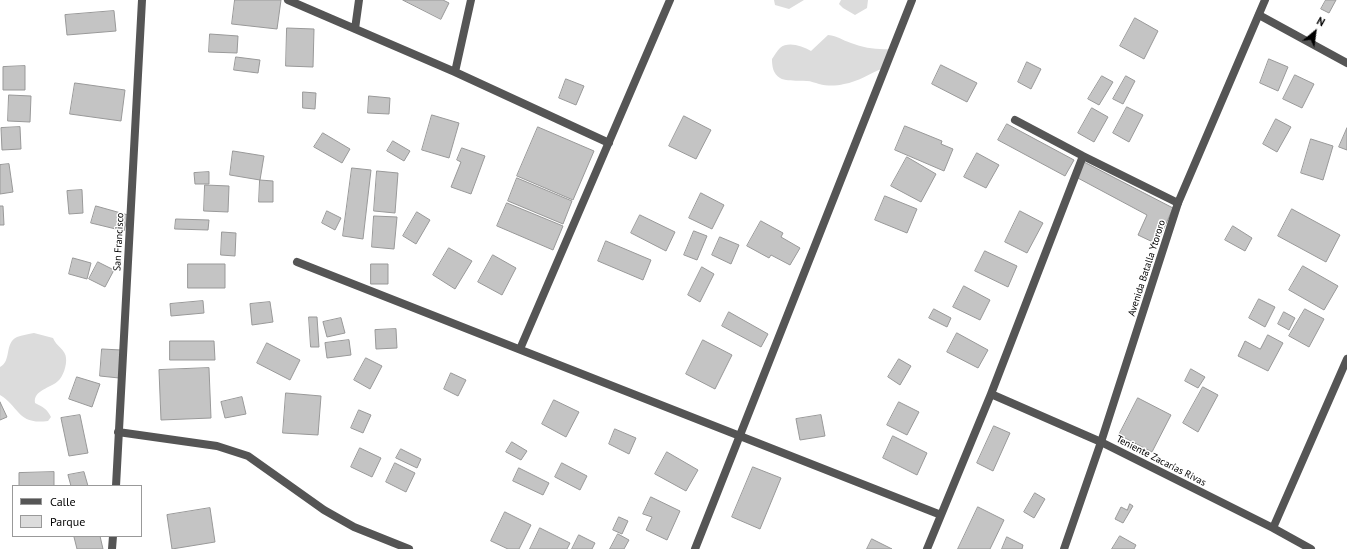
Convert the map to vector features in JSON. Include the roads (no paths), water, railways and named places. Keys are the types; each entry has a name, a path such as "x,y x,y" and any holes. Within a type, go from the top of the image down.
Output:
{"street":[{"name":"San Francisco","path":"116,485 142,0"},
{"path":"288,0 455,72 609,143"},
{"path":"355,29 359,0"},
{"path":"455,72 470,0"},
{"path":"520,349 670,0"},
{"path":"695,549 912,0"},
{"name":"Avenida Batalla Ytororo","path":"1064,549 1101,442 1178,203 1265,0"},
{"path":"1259,15 1347,63"},
{"path":"1015,120 1083,156 1178,203"},
{"path":"927,549 991,394 1083,156"},
{"path":"297,262 941,515"},
{"path":"1273,528 1347,359"},
{"name":"Teniente Zacarías Rivas","path":"991,394 1101,442 1273,528 1311,549"},
{"path":"118,432 217,446 248,456 324,510 354,527 409,549"},
{"path":"112,549 113,537"}]}
